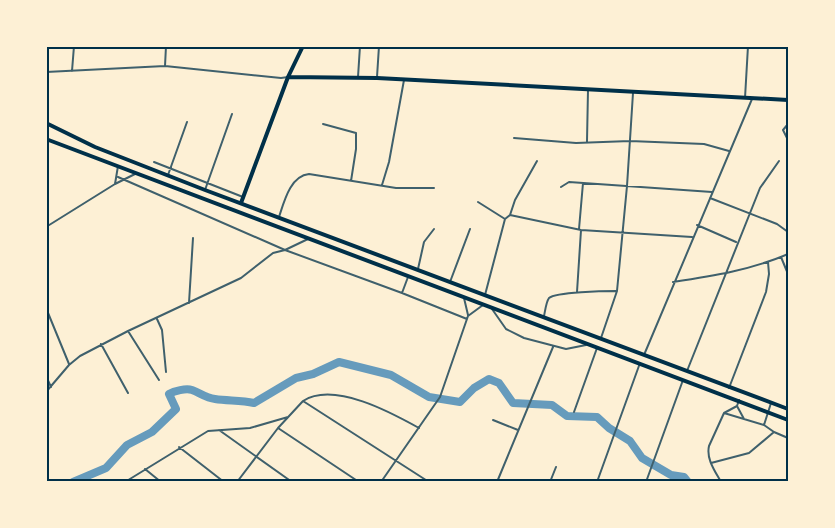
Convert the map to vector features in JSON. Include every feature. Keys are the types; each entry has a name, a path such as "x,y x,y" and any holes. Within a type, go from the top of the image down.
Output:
{"main road":[{"path":"241,203 288,76 303,46"},
{"path":"288,76 377,78 789,100"},
{"path":"46,123 95,147 205,190 789,409"},
{"path":"46,139 789,420"}],"street":[{"path":"72,71 74,46"},
{"path":"165,66 166,46"},
{"path":"358,78 360,46"},
{"path":"377,78 380,46"},
{"path":"745,98 748,46"},
{"path":"46,72 165,66 281,78 288,76"},
{"path":"382,185 389,162 404,80"},
{"path":"587,142 588,90"},
{"path":"601,338 617,291 633,93"},
{"path":"644,355 752,99"},
{"path":"205,190 232,114"},
{"path":"168,175 187,122"},
{"path":"323,124 356,133 351,181"},
{"path":"789,124 783,130 789,140"},
{"path":"514,138 576,143 630,141 704,144 729,151"},
{"path":"484,294 505,219 510,215 515,200 537,161"},
{"path":"687,371 760,188 779,161"},
{"path":"154,162 243,198"},
{"path":"115,184 118,177 118,166"},
{"path":"46,227 137,173"},
{"path":"279,217 292,185 302,175 396,188 434,188"},
{"path":"118,177 285,250 467,318"},
{"path":"561,188 566,183 583,183 712,192"},
{"path":"577,292 583,183"},
{"path":"710,198 777,224 789,232"},
{"path":"478,202 505,219"},
{"path":"510,215 580,230 693,237"},
{"path":"697,225 738,242"},
{"path":"418,269 424,242 434,229"},
{"path":"450,282 470,229"},
{"path":"189,303 193,238"},
{"path":"46,392 69,365 101,344 242,278 269,255 308,239"},
{"path":"673,282 725,274 789,254"},
{"path":"781,257 788,273"},
{"path":"729,388 766,292 768,262"},
{"path":"402,293 408,277"},
{"path":"544,316 550,298 577,292 617,291"},
{"path":"381,482 441,397 467,318 464,298"},
{"path":"467,318 483,305"},
{"path":"46,308 69,365"},
{"path":"491,308 501,324 510,332 553,347 566,349 588,344"},
{"path":"157,319 162,330 166,372"},
{"path":"128,331 159,380"},
{"path":"101,344 128,393"},
{"path":"497,482 553,347"},
{"path":"574,412 597,348"},
{"path":"597,482 640,363"},
{"path":"46,376 51,387"},
{"path":"647,480 683,379"},
{"path":"237,482 278,428 303,401 312,397 345,397 382,408 420,429"},
{"path":"721,482 711,463 709,446 724,413 737,406 739,400"},
{"path":"303,401 429,482"},
{"path":"764,425 771,403"},
{"path":"737,406 744,419"},
{"path":"724,413 764,425 789,438"},
{"path":"124,482 208,431 250,428 289,416"},
{"path":"493,420 519,430"},
{"path":"278,428 358,482"},
{"path":"219,430 292,482"},
{"path":"711,463 748,453 774,432"},
{"path":"179,447 224,482"},
{"path":"550,482 556,467"},
{"path":"145,469 161,482"}],"waterway":[{"path":"73,482 106,468 127,445 152,432 176,409 169,394 171,393 189,389 212,398 254,403 296,378 313,374 339,362 391,375 429,397 460,402 474,388 489,379 499,383 513,403 552,405 567,416 597,417 609,428 630,441 642,458 671,475 684,477 688,482"}]}
